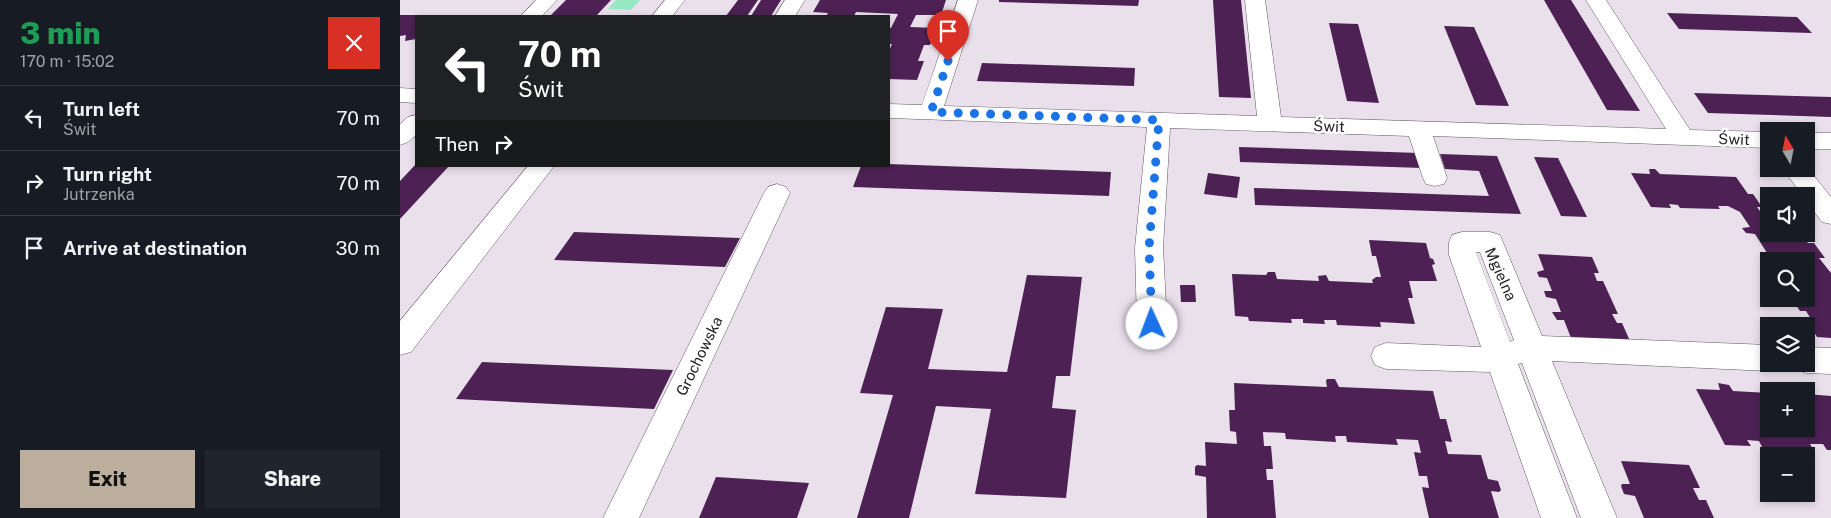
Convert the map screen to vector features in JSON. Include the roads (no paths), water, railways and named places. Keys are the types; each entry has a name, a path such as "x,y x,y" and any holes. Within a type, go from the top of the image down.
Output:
{"street":[{"path":"532,15 547,0"},
{"path":"663,15 675,0"},
{"path":"786,15 795,0"},
{"path":"931,112 968,0"},
{"path":"1255,0 1270,124"},
{"path":"1596,0 1683,137"},
{"path":"400,95 415,96"},
{"name":"Świt","path":"890,111 1760,140"},
{"path":"1152,324 1149,248 1159,120"},
{"path":"400,137 415,123"},
{"path":"1418,128 1435,178"},
{"path":"1815,141 1831,141"},
{"path":"400,343 541,167"},
{"path":"1802,178 1831,215"},
{"name":"Grochowska","path":"621,518 777,193"},
{"name":"Mgielna","path":"1559,518 1463,256 1462,242 1490,242 1599,518"},
{"path":"1386,356 1487,360 1533,348 1760,358"},
{"path":"1815,360 1831,360"}]}
